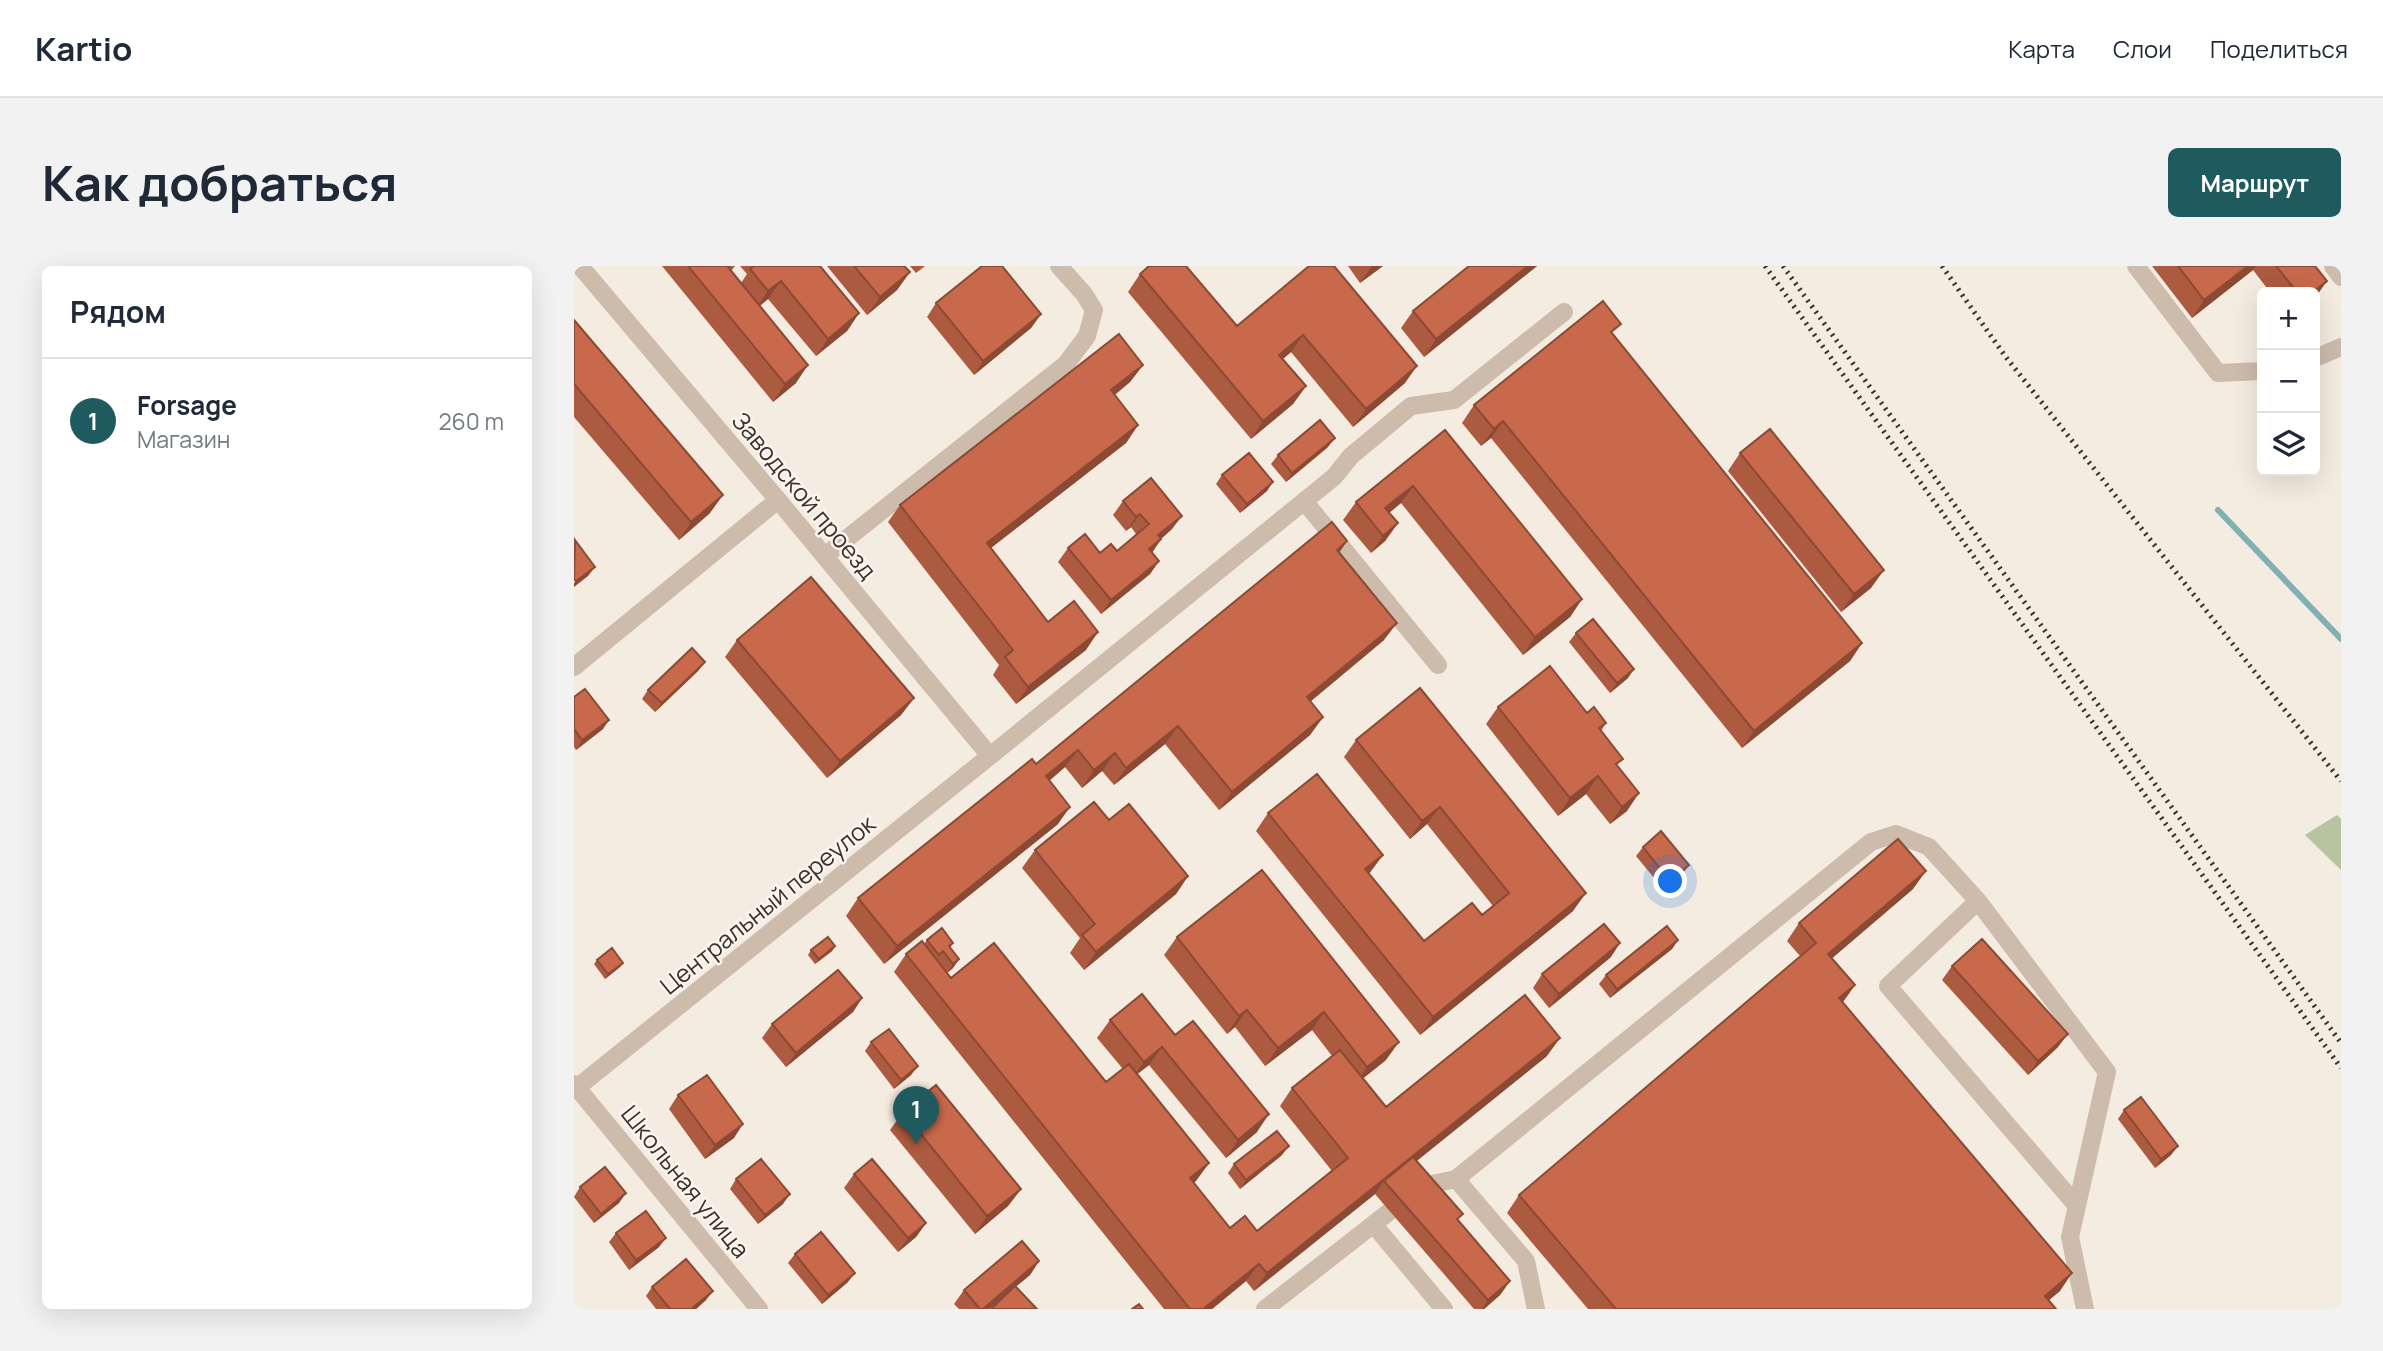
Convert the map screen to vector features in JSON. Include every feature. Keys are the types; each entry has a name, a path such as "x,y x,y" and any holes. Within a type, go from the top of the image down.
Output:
{"street":[{"name":"Заводской проезд","path":"580,266 990,756"},
{"path":"825,556 1066,364 1087,336 1094,310 1084,294 1059,266"},
{"path":"2136,266 2218,373 2257,371"},
{"path":"2333,266 2341,276"},
{"name":"Центральный переулок","path":"575,1087 1334,477 1351,456 1411,406 1454,400 1564,312"},
{"path":"2320,356 2341,347"},
{"path":"574,667 778,500"},
{"path":"1304,501 1438,665"},
{"path":"1418,1187 1456,1179 1871,842 1896,834 1929,847 1978,901 2107,1072 2070,1237 2085,1309"},
{"path":"1978,901 1888,986 2077,1206"},
{"name":"Школьная улица","path":"575,1087 760,1309"},
{"path":"1456,1179 1526,1261 1536,1309"},
{"path":"1265,1309 1389,1212"},
{"path":"1374,1225 1444,1309"}],"green space":[{"path":"2337,815 2341,819 2341,870 2305,835"}],"building":[{"path":"688,266 730,266 728,267 808,365 785,384"},
{"path":"754,266 820,266 859,313 828,339 781,281 768,291 750,269"},
{"path":"854,266 904,266 910,272 880,297"},
{"path":"982,266 1002,266 1041,314 983,361 936,303"},
{"path":"1149,266 1186,266 1237,326 1309,266 1334,266 1417,366 1366,409 1303,335 1279,355 1306,386 1263,421 1140,274"},
{"path":"1469,266 1528,266 1436,339 1413,311"},
{"path":"2178,266 2248,266 2204,300"},
{"path":"2276,266 2315,266 2327,281 2319,287 2293,287"},
{"path":"1603,301 1621,324 1611,332 1862,643 1754,731 1503,421 1494,429 1474,405"},
{"path":"574,320 723,495 691,522 574,384"},
{"path":"1119,334 1143,365 1111,390 1138,425 987,543 1048,622 1074,601 1098,632 1028,687 1005,657 1013,650 900,505"},
{"path":"1320,420 1335,438 1292,473 1278,455"},
{"path":"1770,429 1884,570 1854,594 1740,453"},
{"path":"1445,430 1582,599 1535,637 1413,486 1385,508 1398,523 1383,536 1356,502"},
{"path":"1249,453 1273,482 1247,504 1222,475"},
{"path":"1151,478 1182,516 1158,535 1161,539 1149,549 1159,561 1111,600 1068,548 1085,534 1100,553 1111,544 1117,551 1149,524 1140,514 1136,517 1123,501"},
{"path":"1332,522 1347,541 1337,550 1397,623 1307,697 1323,717 1232,792 1178,726 1126,768 1115,753 1094,770 1078,750 1046,776 1070,807 897,946 858,898 1032,759 1036,764"},
{"path":"575,540 595,567 576,581 574,579"},
{"path":"811,577 914,698 840,761 737,640"},
{"path":"1593,619 1634,669 1617,683 1576,633"},
{"path":"692,648 705,662 662,703 648,690"},
{"path":"1550,666 1587,713 1594,707 1606,723 1599,728 1623,759 1616,764 1639,793 1622,807 1598,776 1570,798 1498,707"},
{"path":"1420,688 1586,893 1433,1017 1268,813 1317,774 1383,855 1365,869 1424,941 1472,903 1482,915 1509,893 1440,807 1422,821 1356,740"},
{"path":"585,689 609,720 582,740 574,729 574,697"},
{"path":"1094,802 1109,820 1129,804 1188,876 1096,952 1082,935 1095,924 1035,850"},
{"path":"1661,831 1689,865 1670,881 1643,847"},
{"path":"1898,839 1926,871 1828,954 1855,985 1839,998 2072,1273 2045,1296 2056,1309 1616,1309 1519,1195 1816,943 1799,923"},
{"path":"1262,870 1399,1042 1367,1067 1324,1012 1278,1048 1247,1010 1239,1016 1177,937"},
{"path":"1604,924 1620,943 1559,994 1542,974"},
{"path":"1667,926 1678,940 1617,989 1606,975"},
{"path":"942,928 953,943 949,946 959,959 953,964 943,951 939,955 927,940"},
{"path":"828,937 835,946 819,959 811,950"},
{"path":"1982,939 2068,1034 2038,1061 1952,966"},
{"path":"922,941 951,978 994,943 1106,1082 1129,1064 1209,1163 1190,1178 1230,1228 1245,1216 1257,1231 1348,1158 1292,1088 1340,1050 1386,1107 1525,995 1560,1038 1267,1273 1259,1264 1203,1309 1190,1309 906,954"},
{"path":"612,948 623,963 608,974 597,960"},
{"path":"838,970 862,998 796,1053 772,1024"},
{"path":"1142,994 1175,1035 1193,1021 1269,1114 1238,1140 1162,1047 1144,1062 1110,1020"},
{"path":"889,1029 918,1066 901,1080 871,1042"},
{"path":"707,1075 743,1124 715,1145 678,1095"},
{"path":"936,1085 1021,1189 987,1216 903,1112"},
{"path":"2141,1097 2178,1146 2161,1159 2124,1110"},
{"path":"1277,1131 1289,1146 1246,1180 1234,1164"},
{"path":"1413,1157 1463,1214 1457,1219 1510,1281 1488,1300 1384,1181"},
{"path":"761,1159 790,1194 765,1215 736,1179"},
{"path":"872,1159 926,1223 908,1238 854,1174"},
{"path":"605,1167 626,1193 601,1214 580,1187"},
{"path":"646,1211 666,1238 636,1260 616,1233"},
{"path":"821,1232 855,1273 828,1295 795,1254"},
{"path":"1022,1241 1039,1261 980,1309 964,1290"},
{"path":"686,1259 713,1291 691,1309 670,1309 652,1287"},
{"path":"1015,1286 1037,1309 991,1309"}],"waterway":[{"path":"2218,510 2341,639"}],"railway":[{"path":"1765,266 2341,1068"},
{"path":"1783,266 2341,1043"},
{"path":"1942,266 2005,356 2341,781"}],"place":[{"name":"Forsage","path":"916,1144"}]}
